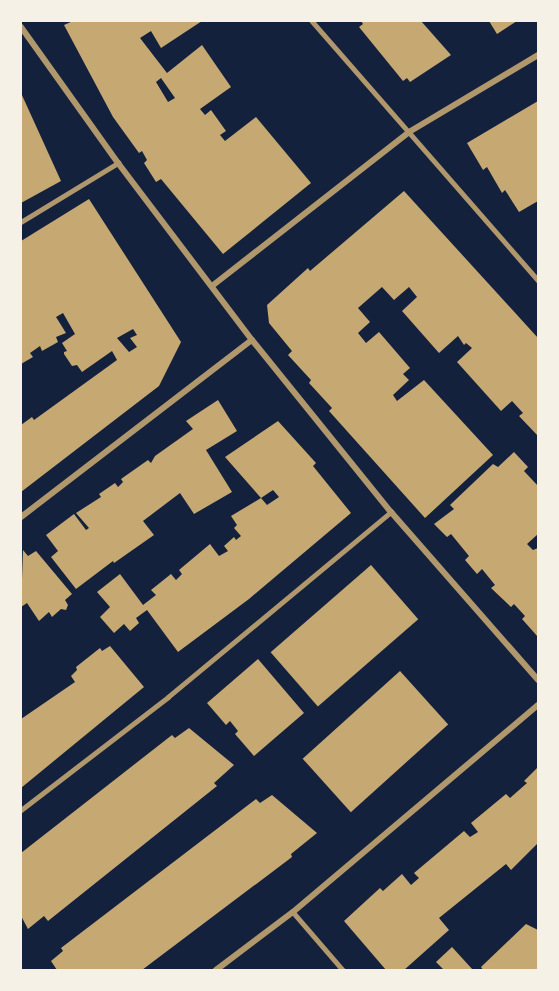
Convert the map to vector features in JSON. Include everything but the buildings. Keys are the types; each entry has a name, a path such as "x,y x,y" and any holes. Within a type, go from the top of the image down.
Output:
{"street":[{"path":"21,27 118,164 252,340 391,512 538,680"},
{"path":"212,286 409,132 538,55"},
{"path":"21,517 252,340"},
{"path":"216,970 293,912 538,705"}],"lane":[{"path":"312,21 538,280"},
{"path":"21,222 118,164"},
{"path":"21,810 168,697 391,512"},
{"path":"293,912 343,970"}]}
